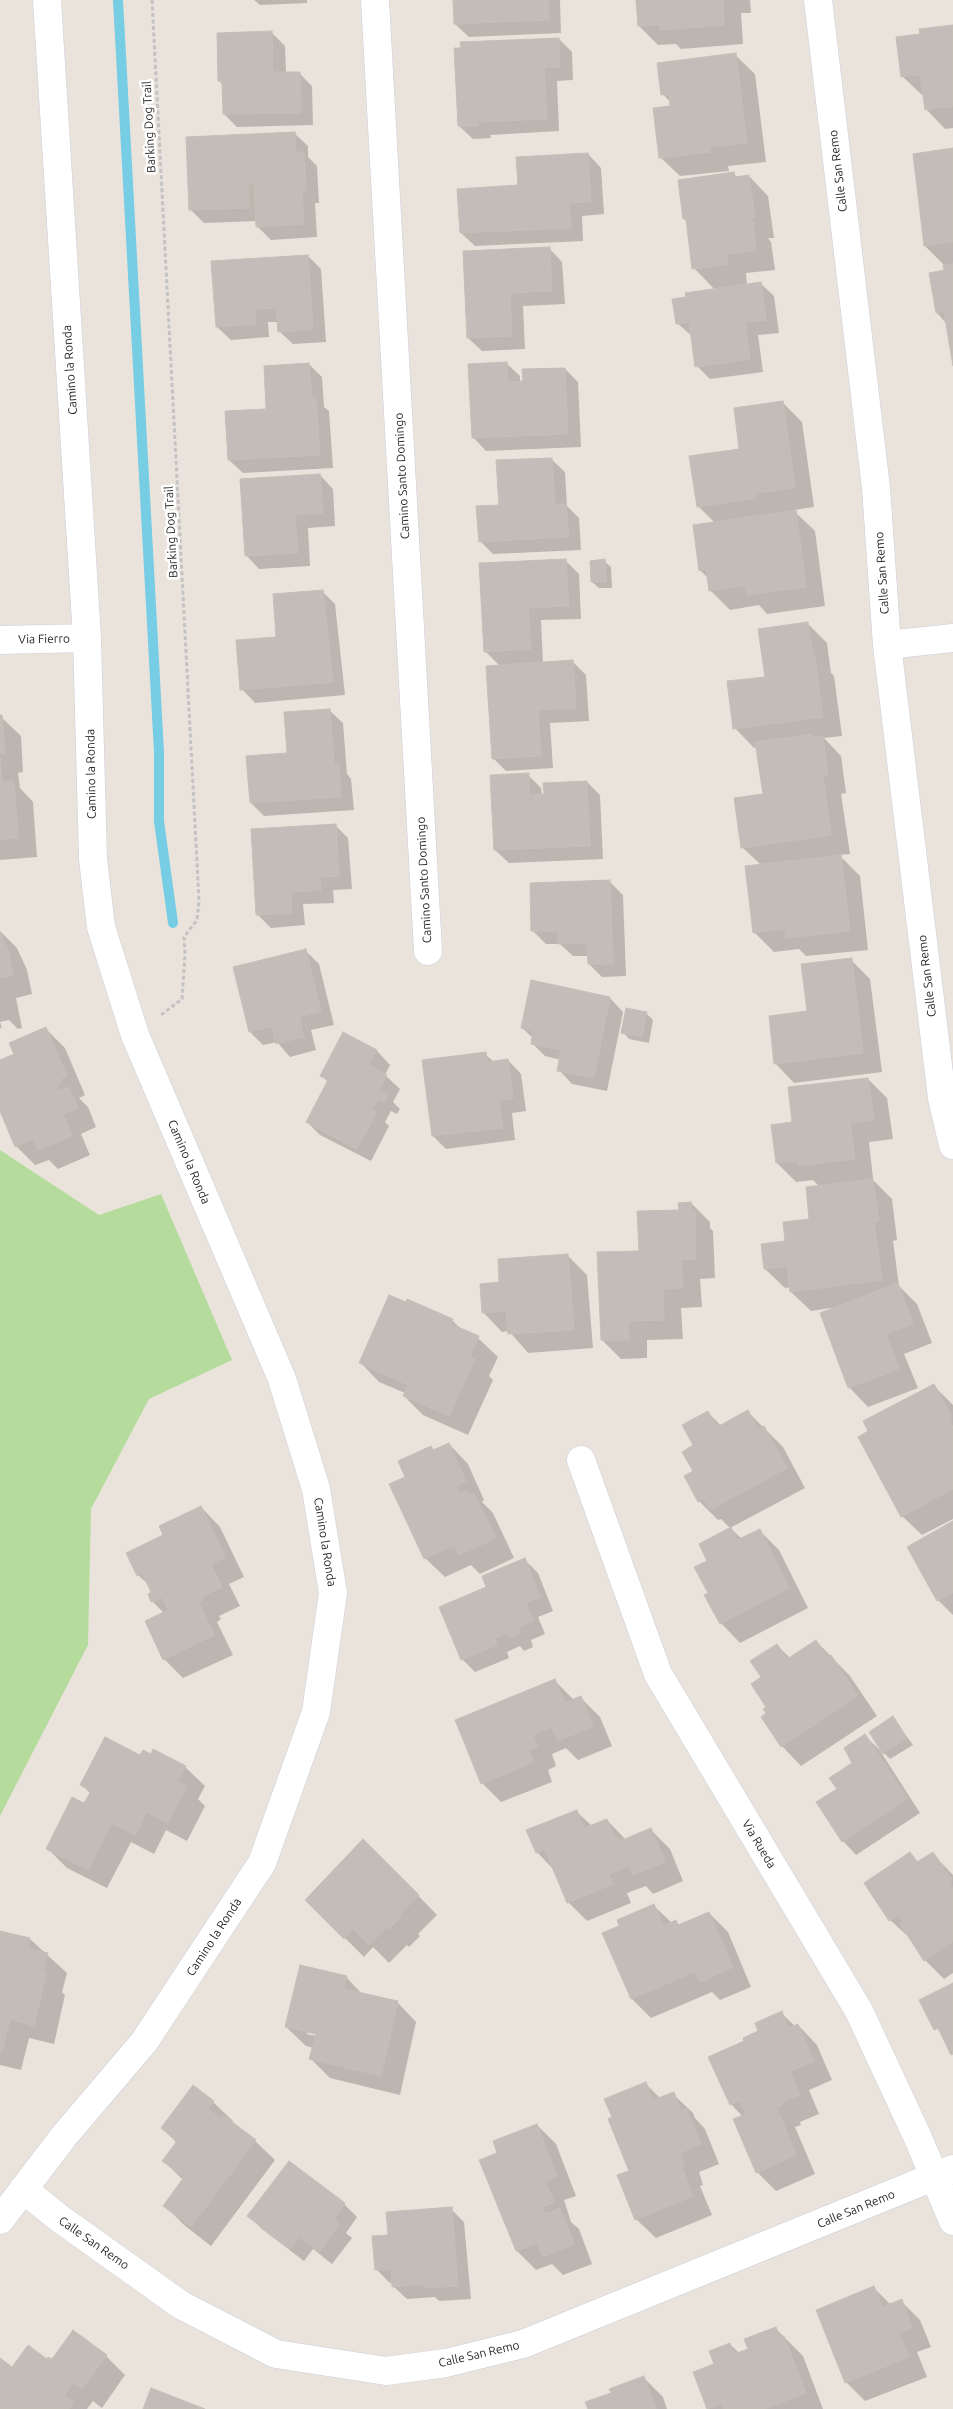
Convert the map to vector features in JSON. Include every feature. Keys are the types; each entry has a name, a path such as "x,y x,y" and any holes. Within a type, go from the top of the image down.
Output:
{"street":[{"name":"Camino la Ronda","path":"0,2220 64,2136 144,2042 262,1863 316,1712 333,1592 316,1489 282,1380 135,1035 101,928 93,859 87,638 47,0"},
{"name":"Camino Santo Domingo","path":"376,0 428,951"},
{"name":"Calle San Remo","path":"818,0 876,488 887,645 953,1145"},
{"name":"Via Fierro","path":"0,640 87,638"},
{"path":"887,645 953,638"},
{"name":"Via Rueda","path":"581,1460 658,1674 859,2011 944,2173 953,2221"},
{"name":"Calle San Remo","path":"23,2189 59,2218 181,2305 276,2354 386,2371 446,2363 523,2344 944,2173"}],"path":[{"name":"Barking Dog Trail","path":"135,1035 182,999 185,955 184,937 197,920 199,901 152,0"}],"green space":[{"path":"0,1150 99,1215 161,1194 232,1360 149,1399 91,1509 88,1645 0,1816"}],"building":[{"path":"453,0 548,0 549,20 454,24"},
{"path":"636,0 723,0 724,25 660,30 660,25 638,26"},
{"path":"953,25 953,106 925,110 920,74 901,77 896,37 920,34 919,29"},
{"path":"272,31 273,72 300,72 301,113 223,114 222,81 218,81 217,33"},
{"path":"559,38 560,67 544,68 547,119 478,122 478,126 458,126 454,48 461,48 460,42"},
{"path":"736,53 747,143 709,147 710,152 659,158 653,108 670,106 669,94 661,95 657,63"},
{"path":"295,132 296,152 304,152 306,190 302,190 304,224 256,227 254,184 248,184 249,208 189,210 186,137"},
{"path":"953,148 953,242 924,246 913,154"},
{"path":"588,153 591,202 569,203 571,228 460,233 457,189 518,185 516,157"},
{"path":"734,172 735,177 749,175 755,218 746,220 746,222 753,221 756,251 727,254 728,264 692,269 686,219 683,219 678,180"},
{"path":"550,247 552,291 510,293 512,336 467,338 463,251"},
{"path":"308,255 313,329 278,332 276,308 255,309 256,324 216,327 211,261"},
{"path":"953,264 953,366 944,312 936,313 929,273 944,270 943,265"},
{"path":"761,282 766,320 745,322 750,359 695,367 689,322 676,324 672,299 686,297 685,293"},
{"path":"507,362 508,382 523,381 522,369 565,368 568,434 472,438 468,364"},
{"path":"309,363 312,397 316,397 320,455 228,460 225,411 266,409 264,366"},
{"path":"783,401 795,488 756,493 756,498 697,507 689,456 739,449 734,408"},
{"path":"552,458 555,504 566,504 569,537 479,542 476,506 499,505 496,460"},
{"path":"320,474 323,513 295,515 298,553 245,556 240,479"},
{"path":"796,510 806,587 747,595 745,586 709,591 706,569 699,571 693,525"},
{"path":"566,559 569,606 528,608 531,649 484,652 479,563"},
{"path":"605,559 606,582 591,582 590,561"},
{"path":"323,590 333,682 240,690 236,640 276,637 273,594"},
{"path":"808,622 813,656 815,656 823,717 733,729 727,681 765,677 758,629"},
{"path":"573,660 576,708 538,710 541,756 492,759 486,666"},
{"path":"330,709 334,764 339,764 341,797 250,803 246,756 287,753 284,712"},
{"path":"0,715 2,715 5,753 0,754"},
{"path":"812,734 812,737 823,736 828,774 823,775 831,835 741,848 734,798 763,794 755,742"},
{"path":"0,757 2,782 14,781 18,838 0,840"},
{"path":"529,773 529,795 544,794 543,783 587,781 590,846 494,850 490,775"},
{"path":"336,824 339,876 320,877 321,890 291,892 292,913 256,915 251,829"},
{"path":"841,855 850,931 786,938 785,929 753,933 745,866"},
{"path":"610,880 613,964 588,964 587,943 558,944 558,931 531,931 530,883"},
{"path":"0,932 8,950 13,975 0,978"},
{"path":"306,949 321,1011 299,1017 304,1037 276,1044 272,1027 249,1032 233,967"},
{"path":"852,958 863,1053 774,1064 769,1016 807,1011 801,964"},
{"path":"531,980 610,997 594,1078 557,1071 561,1050 531,1044 533,1031 521,1028"},
{"path":"626,1008 647,1012 642,1037 621,1033"},
{"path":"46,1027 67,1076 60,1079 61,1082 57,1084 59,1091 69,1087 78,1108 63,1114 72,1136 38,1150 33,1139 15,1147 0,1111 0,1060 14,1054 9,1043"},
{"path":"343,1032 377,1050 369,1065 387,1075 379,1090 388,1095 384,1102 378,1099 372,1109 377,1112 357,1149 306,1122 328,1080 320,1076"},
{"path":"486,1052 487,1062 508,1059 513,1098 499,1100 503,1128 432,1136 422,1060"},
{"path":"868,1078 874,1120 850,1123 855,1159 798,1166 797,1161 776,1163 771,1125 792,1122 788,1087"},
{"path":"873,1179 879,1221 874,1222 882,1280 790,1292 787,1266 764,1269 761,1244 785,1241 783,1222 809,1219 806,1187"},
{"path":"691,1202 692,1211 695,1211 696,1259 681,1260 683,1288 663,1289 664,1320 628,1321 629,1340 601,1340 597,1252 639,1251 637,1211 679,1210 678,1203"},
{"path":"568,1254 574,1330 508,1334 506,1311 482,1313 480,1284 499,1282 498,1259"},
{"path":"898,1283 913,1324 886,1334 899,1369 848,1388 820,1313"},
{"path":"389,1295 406,1302 407,1299 453,1319 451,1324 479,1336 470,1357 475,1359 449,1416 403,1396 408,1385 359,1363"},
{"path":"934,1384 952,1418 949,1419 953,1427 953,1489 901,1517 858,1437 868,1431 863,1421"},
{"path":"748,1410 758,1429 764,1426 787,1468 710,1510 704,1499 698,1502 684,1476 693,1471 682,1452 693,1445 682,1425 708,1411 717,1427"},
{"path":"449,1443 466,1481 456,1486 460,1494 466,1491 468,1495 474,1493 496,1538 459,1555 455,1545 424,1559 389,1484 405,1477 398,1461 431,1446 433,1450"},
{"path":"201,1506 225,1557 211,1564 222,1587 201,1597 203,1600 199,1602 214,1635 163,1660 145,1621 168,1610 162,1597 151,1602 148,1594 151,1592 142,1573 137,1576 126,1553 163,1535 159,1526"},
{"path":"953,1521 953,1592 937,1601 907,1547"},
{"path":"731,1527 737,1540 760,1529 789,1588 720,1624 704,1595 708,1593 694,1567 707,1561 699,1544"},
{"path":"525,1558 540,1597 526,1603 533,1621 518,1627 521,1634 510,1638 508,1633 495,1638 497,1645 461,1660 439,1607 486,1587 482,1576"},
{"path":"816,1640 828,1658 831,1655 858,1696 781,1747 761,1717 766,1713 763,1709 766,1707 751,1684 761,1677 750,1661 777,1644 787,1659"},
{"path":"555,1679 565,1703 581,1696 593,1727 557,1741 552,1727 533,1735 538,1747 529,1750 534,1762 481,1784 455,1720"},
{"path":"893,1716 907,1738 883,1754 869,1732"},
{"path":"865,1734 908,1799 842,1842 816,1802 837,1789 829,1778 852,1763 844,1748"},
{"path":"105,1737 140,1755 143,1750 151,1754 153,1749 186,1766 178,1781 187,1786 168,1823 147,1812 135,1835 111,1823 88,1870 46,1849 72,1797 84,1803 91,1791 80,1785"},
{"path":"577,1810 584,1828 607,1819 615,1838 618,1837 620,1841 651,1828 665,1862 633,1875 629,1866 609,1874 613,1884 567,1903 545,1850 536,1853 526,1830"},
{"path":"363,1839 419,1895 400,1914 402,1916 389,1929 387,1927 369,1945 353,1929 344,1939 305,1900"},
{"path":"910,1852 917,1862 933,1852 952,1880 949,1882 953,1889 953,1941 924,1961 900,1924 903,1921 899,1915 889,1921 864,1883"},
{"path":"654,1904 663,1926 676,1920 678,1925 709,1912 733,1967 700,1982 695,1972 631,1999 602,1933 619,1926 617,1920"},
{"path":"0,1931 30,1938 28,1948 48,1953 43,1973 46,1974 34,2026 10,2019 2,2052 0,2051"},
{"path":"300,1965 347,1976 344,1989 398,2001 381,2076 309,2059 316,2034 285,2027"},
{"path":"953,1983 953,2054 951,2055 938,2028 934,2030 919,2000"},
{"path":"782,2011 788,2028 798,2024 814,2061 790,2071 800,2095 781,2103 783,2105 777,2108 796,2155 756,2173 733,2119 746,2114 740,2101 730,2105 708,2057 744,2041 743,2038 758,2031 755,2023"},
{"path":"646,2082 653,2100 674,2092 681,2111 686,2108 701,2144 680,2153 685,2166 682,2167 693,2196 635,2220 617,2175 629,2171 608,2119 612,2117 604,2099"},
{"path":"193,2085 214,2101 208,2109 220,2118 223,2115 256,2140 191,2227 163,2206 184,2177 162,2161 177,2141 161,2128"},
{"path":"537,2124 557,2176 545,2181 554,2202 542,2207 545,2214 560,2208 574,2244 543,2257 537,2243 516,2251 479,2160 497,2153 493,2141"},
{"path":"289,2161 345,2203 334,2219 339,2224 319,2252 299,2237 290,2249 247,2216"},
{"path":"452,2207 458,2286 424,2288 424,2284 392,2287 391,2269 375,2270 372,2236 388,2235 386,2212"},
{"path":"874,2286 882,2307 902,2299 912,2328 899,2333 909,2357 845,2383 816,2310"},
{"path":"776,2327 780,2337 784,2336 806,2393 764,2409 724,2409 722,2404 707,2409 693,2372 714,2364 709,2351 730,2343 734,2354 748,2349 744,2339"},
{"path":"73,2330 107,2355 82,2389 73,2383 64,2395 74,2402 69,2409 0,2409 0,2358 12,2367 28,2345 47,2359 48,2357 52,2359"},
{"path":"644,2376 656,2409 588,2409 585,2402 611,2393 609,2389"},
{"path":"151,2388 205,2409 143,2409"}],"waterway":[{"path":"118,0 159,752 159,821 173,923"}]}
